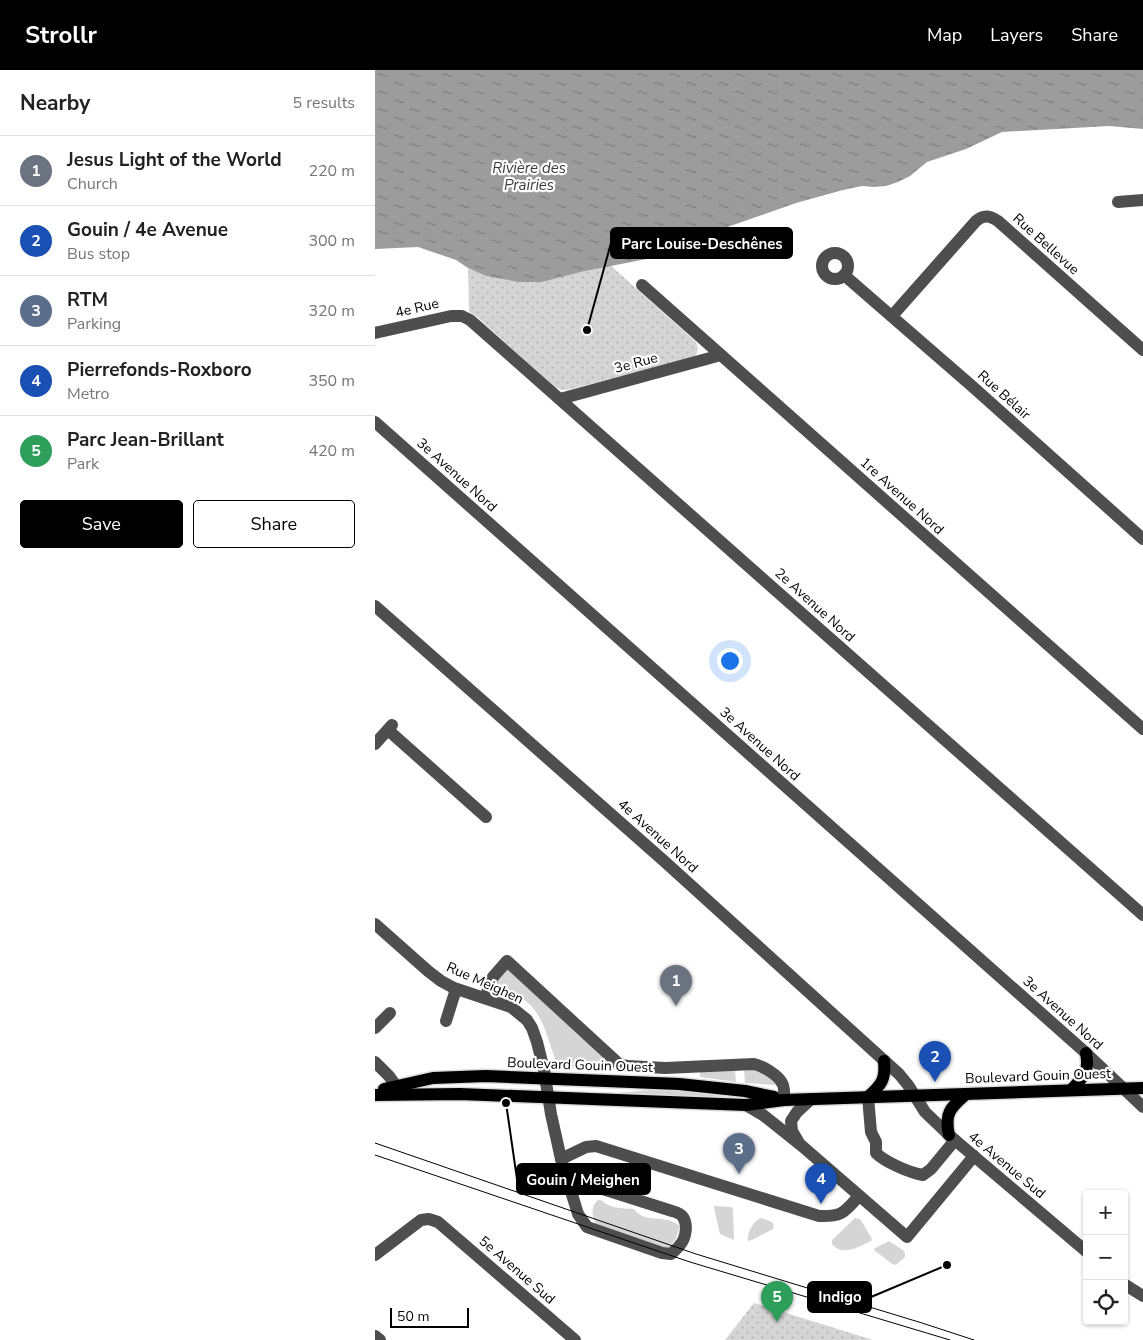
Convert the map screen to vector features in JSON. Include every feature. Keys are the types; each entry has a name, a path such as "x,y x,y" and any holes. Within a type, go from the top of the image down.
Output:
{"main road":[{"path":"1071,1090 1086,1072 1088,1064 1086,1053"},
{"path":"868,1097 882,1082 885,1074 884,1061"},
{"name":"Boulevard Gouin Ouest","path":"375,1093 424,1080 477,1076 679,1084 745,1091 784,1100"},
{"name":"Boulevard Gouin Ouest","path":"375,1093 745,1104 784,1100 1143,1088"},
{"path":"952,1137 947,1124 948,1114 954,1105 966,1094"}],"street":[{"path":"1118,202 1143,200"},
{"name":"Rue Bellevue","path":"892,316 976,221 989,216 998,221 1143,350"},
{"name":"Rue Bélair","path":"844,275 1143,539"},
{"name":"1re Avenue Nord","path":"642,285 1143,729"},
{"name":"4e Rue","path":"375,333 451,316 467,318"},
{"name":"2e Avenue Nord","path":"467,318 474,322 1143,915"},
{"name":"3e Rue","path":"560,399 721,355"},
{"name":"3e Avenue Nord","path":"375,422 1086,1053 1143,1107"},
{"name":"4e Avenue Nord","path":"375,606 664,861 884,1061 905,1081 914,1095"},
{"path":"375,744 390,727 486,817"},
{"name":"Rue Meighen","path":"375,924 428,971 447,984 511,1008 527,1020 537,1042 561,1159 568,1178 573,1201 578,1214 587,1227 662,1253 671,1254 680,1246 685,1237 684,1218 673,1210 568,1178"},
{"path":"485,998 493,977 507,961 623,1066 673,1068 755,1064 767,1070 781,1081 784,1100"},
{"path":"446,1021 457,989"},
{"path":"375,1028 390,1013"},
{"path":"375,1062 396,1086"},
{"path":"627,1081 628,1066"},
{"name":"4e Avenue Sud","path":"914,1095 925,1112 952,1137 1083,1249"},
{"path":"868,1097 871,1132 876,1142 876,1153 884,1159 923,1175 931,1169 952,1137"},
{"path":"799,1144 792,1131 791,1120 811,1099"},
{"path":"745,1104 763,1115 799,1144 907,1238 974,1156"},
{"path":"561,1159 586,1147 596,1146 819,1216 833,1216 844,1212 859,1196"},
{"name":"5e Avenue Sud","path":"375,1255 421,1220 429,1219 438,1222 575,1340"},
{"path":"1128,1287 1143,1296"},
{"path":"375,1336 380,1340"}],"shaded area":[{"path":"610,265 696,342 698,349 696,355 692,358 561,390 555,387 469,312 468,268 486,276 542,282"},
{"path":"507,966 614,1065 614,1069 567,1067 557,1063 544,1027 535,1010 521,998 495,987 498,978"},
{"path":"744,1069 760,1070 775,1085 745,1083"},
{"path":"735,1070 736,1082 700,1077 700,1072"},
{"path":"661,1089 725,1095 724,1097 616,1093"},
{"path":"598,1200 612,1207 634,1209 644,1217 674,1222 679,1226 677,1236 667,1249 597,1227 593,1217 593,1206"},
{"path":"714,1206 731,1207 733,1209 734,1240 720,1234"},
{"path":"761,1218 772,1222 773,1229 748,1241 751,1228"},
{"path":"855,1218 860,1219 872,1239 871,1241 851,1250 836,1248 832,1244 832,1240"},
{"path":"889,1241 905,1253 905,1257 896,1265 874,1250"},
{"path":"754,1303 873,1340 725,1340"}],"water":[{"name":"Rivière des Prairies","path":"375,70 1143,70 1143,129 1109,126 1002,132 966,149 927,162 910,176 886,186 862,186 796,203 716,231 657,257 585,271 542,282 519,282 486,276 456,260 418,247 375,249"}],"tram line":[{"path":"375,1143 696,1254 974,1340"},
{"path":"375,1155 690,1262 950,1340"}],"place":[{"name":"Parc Louise-Deschênes","path":"587,330"},
{"name":"Jesus Light of the World","path":"676,1006"},
{"name":"Gouin / 4e Avenue","path":"935,1082"},
{"name":"Gouin / Meighen","path":"506,1103"},
{"name":"RTM","path":"739,1174"},
{"name":"Pierrefonds-Roxboro","path":"821,1204"},
{"name":"Indigo","path":"947,1265"},
{"name":"Parc Jean-Brillant","path":"777,1322"}]}
